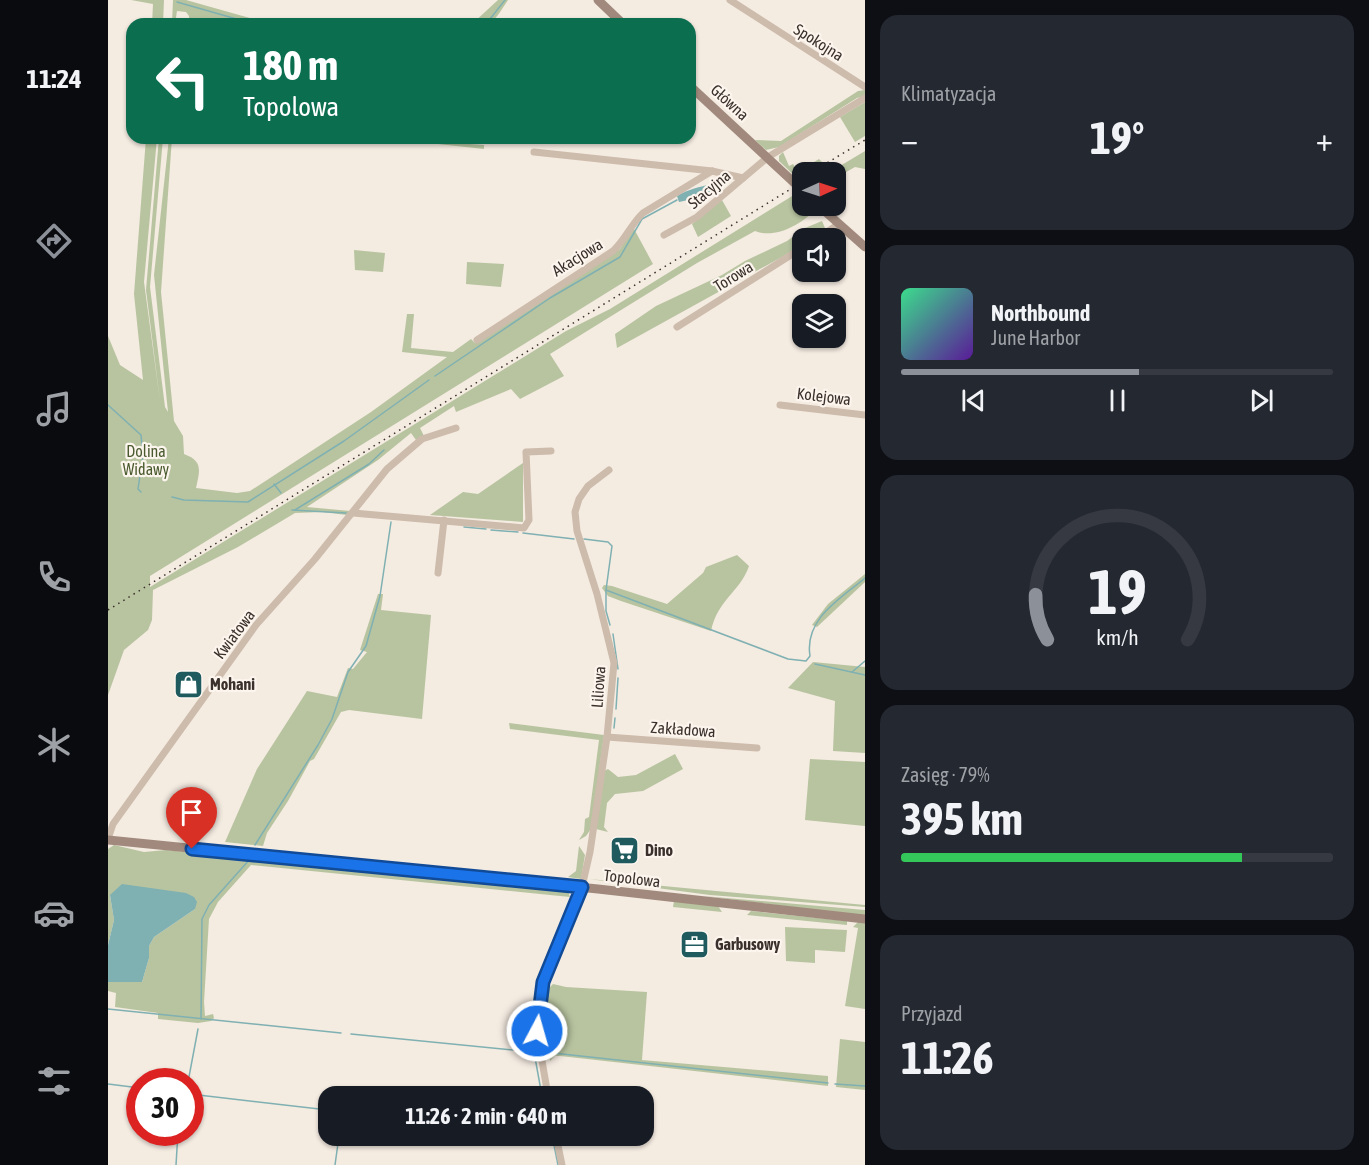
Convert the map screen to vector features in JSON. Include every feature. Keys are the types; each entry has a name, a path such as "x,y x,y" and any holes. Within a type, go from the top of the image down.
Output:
{"main road":[{"path":"598,0 617,18"},
{"name":"Główna","path":"696,91 792,180"},
{"path":"830,216 865,247"},
{"name":"Topolowa","path":"108,839 582,887 865,919"}],"street":[{"name":"Spokojna","path":"730,0 865,87"},
{"name":"Stacyjna","path":"664,235 697,217 768,157 837,112 865,98"},
{"path":"534,152 712,171 743,178"},
{"name":"Akacjowa","path":"477,340 614,251 643,213 712,171"},
{"path":"833,228 839,224"},
{"name":"Torowa","path":"677,327 792,254"},
{"name":"Kolejowa","path":"780,405 865,415"},
{"name":"Kwiatowa","path":"108,839 113,824 256,625 298,579 387,470 411,447 432,434 456,428"},
{"path":"353,513 527,527 529,520 526,453 551,451"},
{"name":"Liliowa","path":"547,1086 537,1031 543,982 582,887 590,852 607,737 614,663 602,612 575,521 575,512 584,492 609,470"},
{"path":"438,573 444,520"},
{"name":"Zakładowa","path":"607,737 757,748"},
{"path":"558,1146 562,1165"}],"green space":[{"path":"131,0 164,0 163,18 152,18 153,4"},
{"path":"173,0 186,0 249,18 189,18 186,12 177,11 176,18 172,18"},
{"path":"498,0 508,0 495,18 478,18"},
{"path":"865,90 865,96 857,98 779,147 766,150 755,140 781,141 858,91"},
{"path":"865,102 865,136 855,142 840,117"},
{"name":"Dolina Widawy","path":"146,144 156,144 144,282 160,401 146,290 158,144 162,144 150,287 165,407 168,412 154,275 168,144 172,144 161,292 174,421 183,436 184,454 194,460 199,467 196,488 237,493 250,491 371,412 447,357 402,352 407,314 414,314 411,348 453,352 471,339 475,343 620,249 633,227 653,264 150,576 150,587 566,331 610,309 792,196 792,216 808,216 794,226 779,232 755,231 697,263 550,354 564,376 520,399 511,389 456,412 454,406 420,428 424,436 416,440 411,433 378,460 307,507 350,511 347,515 322,512 295,513 238,547 153,590 152,620 148,630 124,650 108,695 108,336 120,365 143,380 134,294"},
{"path":"438,144 484,145 484,149"},
{"path":"865,151 865,169 855,167 846,172 846,162"},
{"path":"783,152 789,166 792,164 792,173 779,161 779,156"},
{"path":"722,200 731,216 698,237 692,224"},
{"path":"822,221 825,228 805,228"},
{"path":"792,237 792,251 789,253 617,348 615,334 656,306"},
{"path":"354,250 385,253 383,272 355,270"},
{"path":"467,262 504,264 501,287 466,284"},
{"path":"523,463 523,522 430,515 463,492 478,494"},
{"path":"737,555 749,566 740,583 719,611 711,631 608,596 602,588 604,585 612,586 667,604 703,573 706,567"},
{"path":"865,574 865,582 817,627 812,625 828,604"},
{"path":"378,594 383,594 381,610 431,615 422,719 349,710 341,712 267,833 263,846 225,842 257,769 307,691 337,697 348,668 353,669 367,652 360,650"},
{"path":"813,662 865,667 865,753 833,751 835,701 788,688"},
{"path":"509,723 604,735 591,829 586,836 579,840 584,832 585,819 589,817 599,740 510,729"},
{"path":"675,754 683,769 643,791 615,794 607,803 604,827 608,832 596,829 604,771 608,769 618,777 636,775"},
{"path":"810,759 865,762 865,826 805,820"},
{"path":"114,845 144,852 166,850 568,891 570,897 251,865 218,902 209,919 204,1002 205,1016 213,1014 214,1018 211,1021 198,1023 158,1019 158,1013 115,1007 116,993 108,991 108,982 142,982 149,958 149,946 154,937 195,909 110,895 114,920 108,945 108,849"},
{"path":"579,846 585,855 581,879 568,877 576,871"},
{"path":"262,849 446,868 446,871 262,852"},
{"path":"589,879 865,905 865,907 710,895"},
{"path":"703,896 865,910 865,916"},
{"path":"674,901 718,906 722,912 673,907"},
{"path":"751,911 847,921 847,925 747,915"},
{"path":"858,922 865,922 865,1009 845,1006 858,928 853,927"},
{"path":"785,927 847,930 845,952 815,950 815,963 786,961"},
{"path":"553,984 566,987 647,992 642,1060 828,1076 828,1086 560,1056 555,1056 550,1061 544,1017 547,990"},
{"path":"840,1039 865,1042 865,1090 836,1087"}],"water":[{"path":"712,184 717,190 715,194 679,202 677,196"},
{"path":"122,884 186,893 194,897 197,902 195,909 154,937 149,946 149,958 142,982 108,982 108,945 114,920 110,895"}],"waterway":[{"path":"491,18 505,0"},
{"path":"177,2 233,18"},
{"path":"435,376 550,298 620,257 642,219 677,200"},
{"path":"172,497 184,500 248,502 344,441 429,380"},
{"path":"108,405 141,435 143,456 138,489 141,492"},
{"path":"295,510 369,464 384,450"},
{"path":"274,484 281,493"},
{"path":"292,510 346,513"},
{"path":"255,845 318,745 332,719 348,672 366,646 380,596 391,522"},
{"path":"464,527 486,529"},
{"path":"491,530 518,532"},
{"path":"523,533 574,539"},
{"path":"584,539 608,542 612,546 606,590 788,659 806,661 810,656 810,643 818,621 835,602 865,578"},
{"path":"606,591 606,611 610,625"},
{"path":"613,634 618,669"},
{"path":"852,672 865,661"},
{"path":"815,664 865,675"},
{"path":"616,709 618,678"},
{"path":"614,728 615,718"},
{"path":"201,1019 202,919 209,905 250,859"},
{"path":"108,1009 341,1033"},
{"path":"191,1068 198,1029"},
{"path":"351,1034 534,1052 540,1086"},
{"path":"544,1052 828,1083"},
{"path":"108,1084 126,1086"},
{"path":"835,1084 865,1086"},
{"path":"204,1096 318,1109"},
{"path":"176,1165 177,1146"},
{"path":"335,1165 338,1146"},
{"path":"554,1146 558,1165"}],"railway":[{"path":"829,162 865,140"},
{"path":"108,610 792,188"}],"place":[{"name":"Mohani","path":"189,684"},
{"name":"Dino","path":"624,850"},
{"name":"Garbusowy","path":"694,944"}],"route":[{"path":"192,849 582,887 543,982 537,1031"}]}
